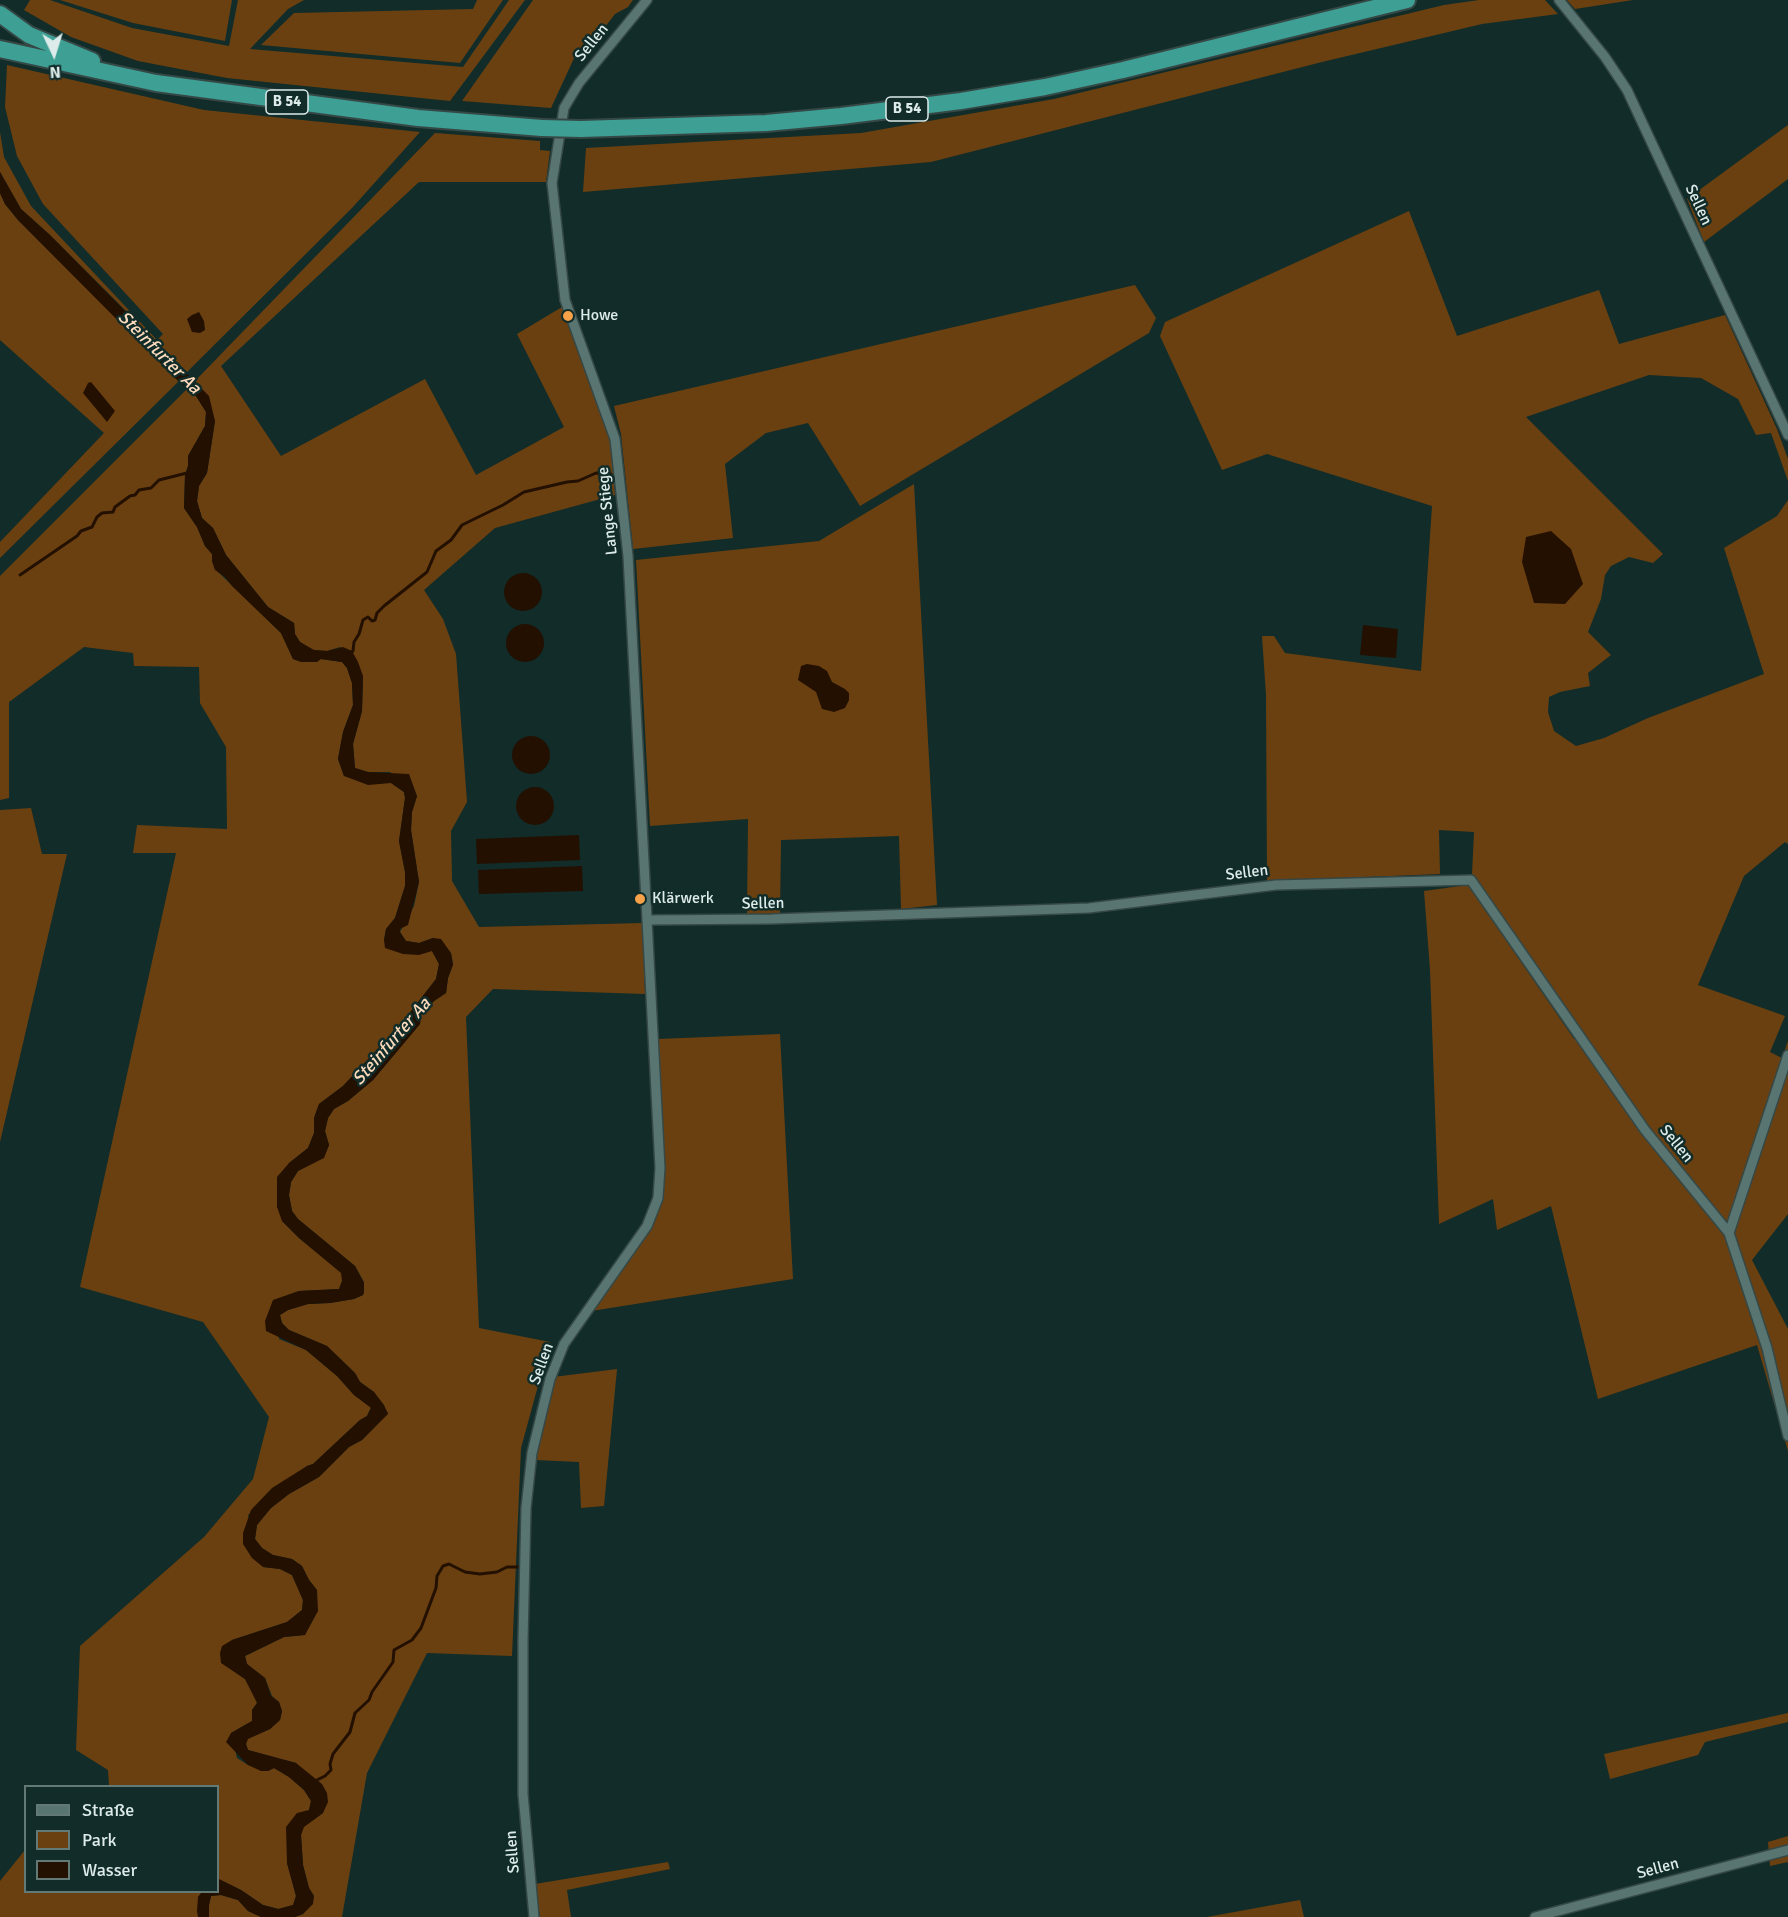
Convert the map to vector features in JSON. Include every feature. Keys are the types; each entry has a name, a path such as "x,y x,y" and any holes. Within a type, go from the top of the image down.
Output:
{"highway":[{"name":"B 54","path":"0,49 156,83 455,122 580,129 766,123 961,101 1045,87 1407,0"},
{"path":"0,14 29,35 78,56 156,83"}],"street":[{"name":"Sellen","path":"564,108 579,83 647,0"},
{"name":"Sellen","path":"1559,0 1605,57 1627,90 1788,435"},
{"name":"Lange Stiege","path":"564,108 552,183 554,211 565,300 615,439 628,556 649,920"},
{"name":"Sellen","path":"534,1917 524,1805 522,1641 526,1508 531,1464 550,1379 564,1344 647,1226 658,1198 660,1168 649,920 1089,908 1276,885 1471,880 1645,1130 1729,1233 1767,1348 1788,1436"},
{"path":"1729,1233 1788,1055"},
{"name":"Sellen","path":"1535,1917 1788,1850"}],"green space":[{"path":"30,0 50,0 132,28 229,46 238,0 304,0 288,9 250,49 463,67 509,0 525,0 450,101 227,78 138,61 71,37 24,10"},
{"path":"60,0 232,0 225,41 133,23"},
{"path":"477,0 503,0 460,63 261,45 294,13 473,9"},
{"path":"533,0 633,0 628,7 615,14 594,41 576,54 551,108 462,101"},
{"path":"1479,0 1545,0 1558,14 1482,24 1322,62 931,162 583,192 586,148 861,133 1054,99 1444,5"},
{"path":"1567,0 1633,0 1575,9"},
{"path":"7,65 204,110 420,132 352,208 187,372 21,209 0,172 0,132 4,157 31,206 157,340 163,334 43,204 17,156 5,107"},
{"path":"1788,125 1788,179 1704,242 1687,199"},
{"path":"435,133 540,141 540,150 550,151 546,182 419,182 221,366 281,456 425,379 476,475 564,427 517,334 562,307 610,439 615,495 495,528 424,590 443,619 456,654 467,802 451,831 452,881 479,927 643,923 645,994 493,989 466,1017 479,1328 550,1342 521,1448 512,1656 427,1653 367,1773 342,1917 295,1917 303,1914 314,1896 309,1888 303,1865 301,1835 303,1827 323,1813 296,1763 248,1750 247,1739 270,1729 280,1720 282,1711 279,1702 272,1696 265,1678 247,1664 245,1656 284,1637 305,1635 317,1590 302,1566 292,1559 273,1555 262,1548 255,1539 257,1525 271,1508 289,1494 319,1477 349,1447 362,1440 388,1413 374,1392 360,1382 355,1373 327,1346 289,1330 282,1323 280,1315 288,1310 308,1304 354,1299 363,1295 364,1292 364,1282 355,1266 298,1219 292,1211 289,1195 291,1182 298,1171 324,1157 329,1145 325,1131 328,1118 334,1109 348,1101 373,1080 420,1024 421,1015 434,1001 446,993 453,964 451,953 433,938 419,943 406,941 400,932 414,906 419,882 411,830 412,812 417,796 390,772 368,772 355,768 353,744 362,711 363,676 340,647 327,651 313,650 300,642 295,634 294,623 268,607 226,555 213,528 202,518 197,501 199,486 207,473 215,421 195,381"},
{"path":"0,193 5,204 18,220 179,381 0,558 0,542 104,433 0,340"},
{"path":"1409,211 1457,336 1599,290 1619,344 1725,315 1777,429 1788,459 1788,481 1771,433 1756,435 1738,399 1701,378 1649,375 1526,417 1663,554 1653,563 1629,557 1611,566 1605,575 1601,599 1588,632 1611,655 1588,673 1590,686 1560,692 1549,697 1548,712 1554,731 1576,746 1604,738 1648,718 1764,674 1724,548 1777,516 1788,500 1788,844 1785,842 1744,876 1698,985 1785,1016 1770,1052 1782,1058 1788,1041 1788,1214 1752,1260 1788,1329 1788,1451 1757,1345 1598,1399 1551,1206 1497,1230 1493,1199 1439,1224 1430,970 1424,891 1468,885 1574,1039 1584,1033 1472,874 1474,832 1439,830 1440,874 1267,881 1266,695 1262,636 1274,636 1285,653 1421,671 1432,506 1267,454 1222,470 1160,336 1165,322"},
{"path":"1135,285 1156,318 1149,333 860,506 808,423 766,433 725,464 733,538 633,549 621,434 614,406"},
{"path":"187,389 196,396 206,412 205,426 188,456 184,508 197,527 205,546 212,554 215,569 281,633 293,659 302,662 317,662 320,659 342,662 347,668 352,683 353,705 343,732 338,759 344,776 391,783 404,792 399,841 405,872 405,886 395,918 386,929 384,940 432,951 439,964 436,979 401,1024 343,1086 319,1104 314,1118 314,1133 308,1148 289,1163 282,1221 342,1273 339,1289 299,1291 274,1300 279,1339 306,1350 337,1376 354,1395 371,1407 367,1416 313,1464 307,1466 248,1515 263,1567 280,1569 292,1575 303,1600 302,1610 287,1622 232,1640 222,1663 245,1679 257,1700 252,1710 252,1721 231,1733 237,1758 248,1765 268,1771 274,1768 304,1790 311,1801 287,1863 296,1896 293,1905 279,1909 263,1905 241,1890 219,1879 219,1785 109,1785 108,1770 76,1750 80,1646 204,1537 253,1479 269,1417 203,1322 80,1287 176,853 133,853 137,825 227,829 226,747 200,703 199,667 134,666 133,653 84,647 9,702 9,798 0,800 0,576"},
{"path":"914,484 937,905 901,909 899,836 781,840 780,913 747,915 748,819 650,826 636,560 819,541"},
{"path":"31,808 42,854 67,854 0,1142 0,810"},
{"path":"780,1034 793,1279 585,1312 650,1227 665,1180 658,1039"},
{"path":"617,1369 604,1506 581,1508 579,1462 536,1460 553,1377"},
{"path":"1788,1713 1788,1722 1705,1742 1698,1755 1610,1779 1604,1754"},
{"path":"1788,1836 1788,1862 1770,1866 1768,1842"},
{"path":"24,1851 24,1893 201,1893 198,1897 198,1917 0,1917 0,1881"},
{"path":"668,1862 670,1869 567,1890 571,1917 540,1917 535,1884"},
{"path":"221,1895 238,1900 248,1911 261,1917 209,1917 211,1896"},
{"path":"1300,1900 1304,1917 1207,1917"}],"water":[{"name":"Steinfurter Aa","path":"0,172 21,209 50,235 209,396 215,421 207,473 199,486 197,501 202,518 213,528 226,555 268,607 294,623 295,634 300,642 314,650 327,651 343,647 352,651 363,676 362,711 353,744 355,768 368,772 409,774 417,796 412,812 411,830 419,882 408,925 400,929 400,932 406,941 419,943 433,938 441,939 451,953 453,965 446,993 421,1014 420,1024 373,1080 348,1101 334,1109 328,1118 325,1131 329,1145 324,1158 298,1171 291,1182 289,1195 292,1211 298,1219 355,1266 364,1283 364,1292 363,1295 354,1299 308,1304 288,1310 280,1315 282,1323 289,1330 327,1346 355,1373 360,1382 374,1392 388,1414 362,1440 349,1447 319,1477 289,1494 271,1508 257,1525 255,1539 262,1548 273,1555 292,1559 302,1566 317,1590 318,1611 305,1635 284,1637 245,1656 247,1664 265,1678 271,1696 279,1702 282,1711 280,1720 270,1729 248,1739 246,1744 248,1750 296,1763 322,1784 327,1793 328,1802 323,1813 304,1827 301,1835 303,1865 309,1888 314,1896 313,1904 303,1914 295,1917 261,1917 248,1911 238,1900 221,1895 211,1896 209,1917 198,1917 197,1911 198,1897 201,1893 219,1893 219,1879 263,1905 278,1909 293,1905 296,1896 287,1863 286,1827 297,1813 309,1810 311,1801 304,1790 289,1777 274,1768 261,1771 248,1765 226,1742 231,1733 252,1721 252,1710 257,1703 245,1679 221,1663 220,1653 222,1646 232,1640 287,1622 302,1610 303,1600 292,1575 280,1569 263,1567 252,1558 243,1544 243,1533 251,1510 272,1488 313,1464 367,1416 371,1408 306,1350 266,1331 265,1321 273,1300 299,1291 339,1289 342,1281 341,1273 282,1221 277,1207 277,1177 289,1163 308,1148 314,1133 314,1118 319,1104 343,1086 401,1024 436,979 439,964 432,951 419,955 403,954 385,948 386,929 395,918 405,886 405,872 399,841 405,798 404,792 391,783 368,785 344,776 338,759 343,732 353,705 352,683 347,668 342,662 321,659 317,662 301,662 293,659 281,633 225,577 215,570 212,554 205,546 197,527 184,508 188,456 205,426 206,412 196,396 176,379 18,220 5,204 0,193"},
{"path":"199,312 204,321 205,330 200,333 192,332 187,319"},
{"path":"91,382 115,411 107,422 83,393 88,383"},
{"path":"1551,531 1571,549 1583,584 1565,604 1534,603 1522,562 1526,537"},
{"path":"523,573 537,578 542,592 537,606 523,611 509,606 504,592 509,578"},
{"path":"525,624 539,629 544,643 539,657 525,662 511,657 506,643 511,629"},
{"path":"1363,625 1398,629 1396,658 1360,655"},
{"path":"807,664 819,666 827,671 832,682 849,693 849,700 845,708 834,712 822,709 816,692 798,680 801,666"},
{"path":"531,736 545,741 550,755 545,769 531,774 517,769 512,755 517,741"},
{"path":"535,787 549,792 554,806 549,820 535,825 521,820 516,806 521,792"},
{"path":"579,835 580,860 477,864 476,839"},
{"path":"582,866 583,891 479,894 478,870"}],"waterway":[{"path":"20,575 81,531 92,527 102,513 113,512 115,507 139,490 151,488 159,480 187,473"},
{"path":"349,654 353,651 354,642 363,620 368,617 372,621 375,620 377,613 384,606 427,572 436,551 451,540 462,525 524,492 578,481 596,473 611,474"},
{"path":"315,1781 331,1770 333,1754 350,1732 355,1713 369,1700 393,1662 394,1650 412,1640 421,1628 436,1588 437,1576 443,1566 449,1564 465,1572 480,1574 497,1572 507,1567 519,1567"}],"place":[{"name":"Howe","path":"568,316"},
{"name":"Klärwerk","path":"640,899"}]}
